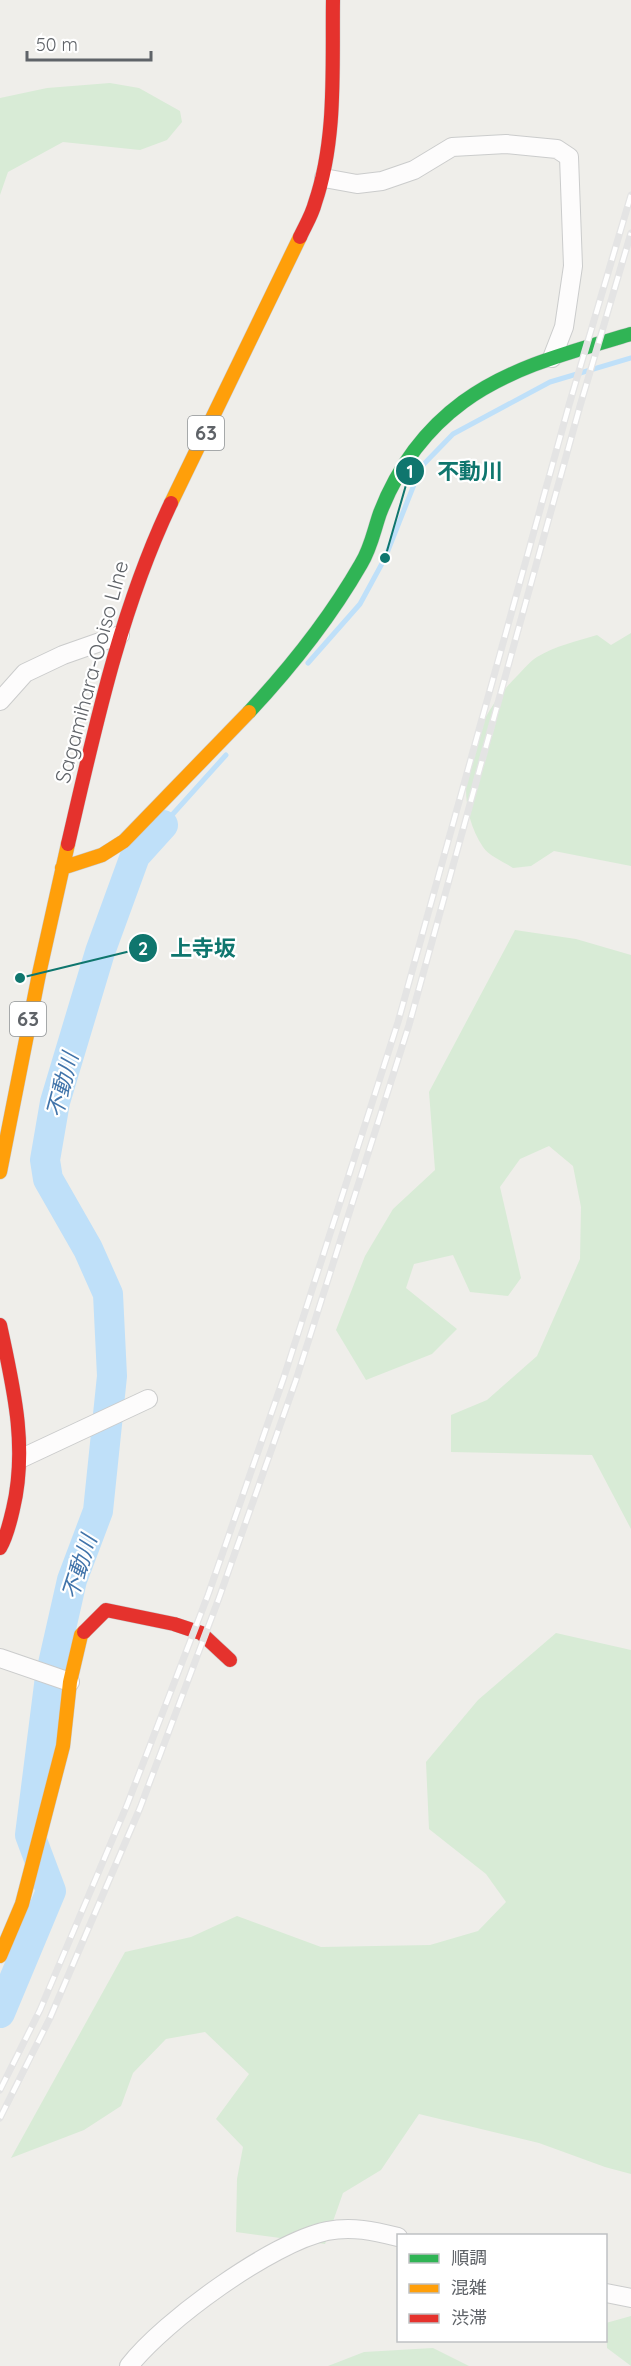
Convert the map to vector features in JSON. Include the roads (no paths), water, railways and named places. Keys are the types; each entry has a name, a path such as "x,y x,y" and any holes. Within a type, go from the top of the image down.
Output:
{"main road":[{"name":"Sagamihara-Ooiso LIne","path":"0,1172 30,1011 62,868 130,598 150,547 310,216 324,178 328,139 333,0"},
{"path":"62,868 93,860 123,842 220,744 311,640 364,560 392,484 410,454 441,421 476,393 552,358 631,334"},
{"path":"0,1325 19,1415 22,1458 16,1499 0,1548"},
{"path":"0,1956 22,1904 63,1746 70,1682 81,1635 106,1610 174,1624 201,1633 230,1660"}],"street":[{"path":"324,178 357,184 382,181 414,170 452,147 506,144 557,149 569,157 573,266 564,327 552,358"},
{"path":"0,701 25,673 63,655 120,636"},
{"path":"22,1458 148,1399"},
{"path":"0,1658 70,1682"},
{"path":"129,2366 142,2349 161,2332 219,2288 279,2250 306,2236 347,2229 369,2230 397,2237"},
{"path":"607,2293 631,2298"}],"waterway":[{"name":"不動川","path":"308,663 360,604 385,558 421,467 453,434 550,382 631,358"},
{"name":"不動川","path":"163,825 226,755"},
{"name":"不動川","path":"0,2013 51,1891 30,1835 50,1677 72,1580 98,1511 112,1376 108,1294 88,1249 48,1179 45,1160 55,1102 100,952 135,856 163,825"}],"railway":[{"path":"0,2090 40,2010 127,1805 208,1595 284,1377 398,1022 569,405 631,195"},
{"path":"0,2118 50,2018 140,1808 219,1598 296,1380 409,1025 580,406 631,233"}],"place":[{"name":"不動川","path":"385,558"},
{"name":"上寺坂","path":"20,978"}]}
